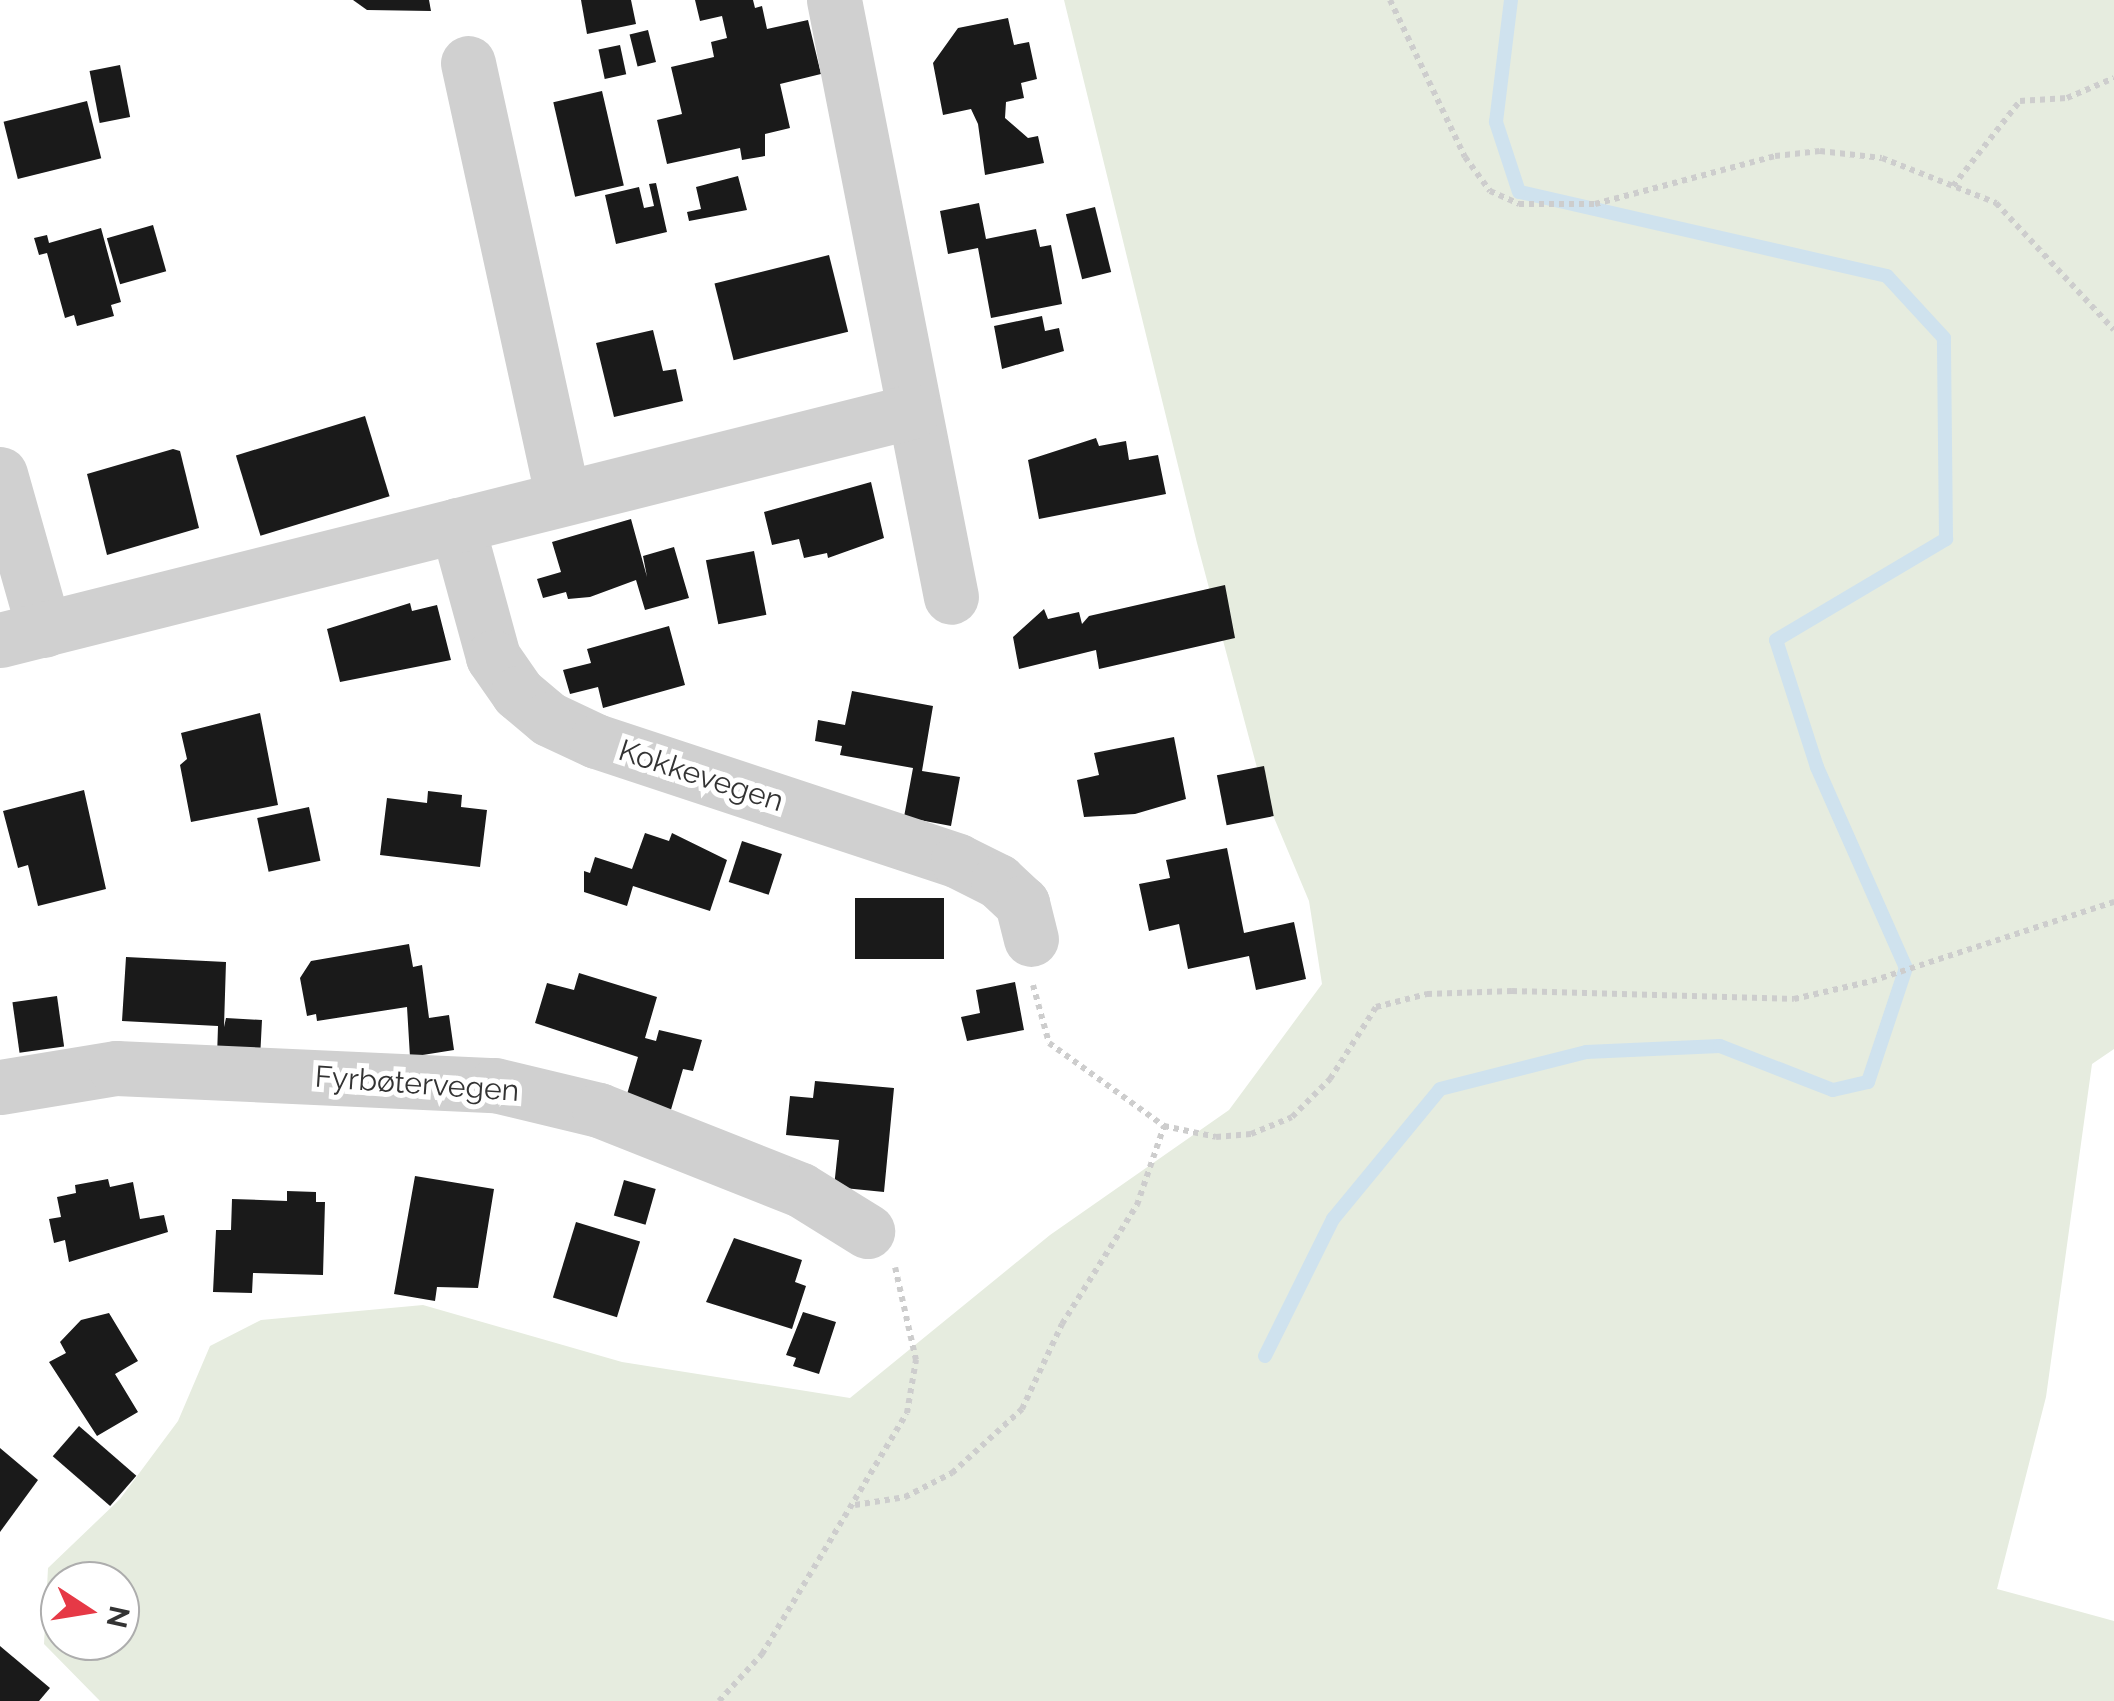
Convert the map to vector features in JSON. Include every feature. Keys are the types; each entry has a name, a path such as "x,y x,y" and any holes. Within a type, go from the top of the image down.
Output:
{"street":[{"path":"834,0 950,598"},
{"path":"468,63 564,497"},
{"path":"0,474 22,635 913,411"},
{"name":"Kokkevegen","path":"457,525 493,657 518,694 548,719 596,741 958,861 998,881 1022,903 1031,939"},
{"name":"Fyrbøtervegen","path":"0,1086 116,1068 495,1085 598,1110 800,1190 867,1231"}],"path":[{"path":"1390,0 1464,157 1490,191 1519,204 1595,204 1775,156 1820,151 1882,158 1996,203 2114,330"},
{"path":"1953,186 2020,100 2067,98 2114,78"},
{"path":"1031,939 1032,980 1049,1043 1164,1126 1216,1137 1251,1134 1292,1117 1330,1079 1376,1006 1428,994 1628,991 1716,1001 1794,999 1872,981 2114,902"},
{"path":"856,1505 904,1497 952,1473 1022,1409 1062,1324 1137,1205 1164,1126"},
{"path":"720,1701 762,1654 856,1505 906,1413 916,1360 905,1291 892,1260 867,1231"}],"shaded area":[{"path":"1064,0 2114,0 2114,1049 2092,1064 2046,1397 1997,1589 2114,1621 2114,1701 100,1701 61,1661 140,1661 140,1561 55,1561 120,1499 178,1421 210,1346 261,1320 423,1305 622,1362 850,1398 1050,1235 1229,1110 1322,984 1309,901 1264,794 1197,543"}],"building":[{"path":"353,0 429,0 431,11 367,10"},
{"path":"581,0 631,0 636,24 587,34"},
{"path":"695,0 753,0 755,8 762,6 767,29 808,20 821,74 780,84 790,128 765,134 765,156 742,160 740,148 667,164 657,120 682,114 671,67 714,57 711,42 727,38 722,16 700,21"},
{"path":"1008,18 1014,45 1029,42 1037,79 1021,83 1024,98 1006,102 1005,118 1028,138 1038,136 1044,163 985,175 978,124 971,109 943,115 933,63 958,28"},
{"path":"648,30 656,62 638,67 630,35"},
{"path":"620,45 626,74 605,79 598,50"},
{"path":"120,65 130,117 100,123 90,71"},
{"path":"602,91 624,186 575,197 553,102"},
{"path":"87,101 101,158 18,179 4,122"},
{"path":"738,176 747,210 689,221 687,212 701,209 696,187"},
{"path":"656,183 667,232 616,244 605,195 639,187 644,208 654,206 649,184"},
{"path":"979,203 986,239 1036,229 1040,247 1051,245 1062,304 991,318 978,248 948,254 940,211"},
{"path":"1095,207 1111,272 1082,279 1066,214"},
{"path":"153,225 166,271 120,284 107,238"},
{"path":"101,228 121,302 111,305 114,316 77,326 74,315 65,318 47,253 39,255 34,238 47,235 49,243"},
{"path":"829,255 848,332 734,360 715,284"},
{"path":"1042,316 1045,331 1059,328 1064,351 1002,369 994,326"},
{"path":"653,330 663,371 676,369 683,401 614,417 596,343"},
{"path":"365,416 390,496 260,536 236,455"},
{"path":"1096,438 1099,446 1126,441 1129,460 1158,455 1166,494 1039,519 1028,460"},
{"path":"173,449 180,451 199,528 107,555 87,474"},
{"path":"871,482 884,538 828,558 827,553 804,558 799,539 772,545 764,512"},
{"path":"631,519 647,577 643,556 674,547 689,598 645,610 636,580 590,597 568,599 566,592 543,598 537,579 561,572 552,542"},
{"path":"754,551 766,615 718,624 706,560"},
{"path":"1225,585 1235,638 1099,669 1096,650 1019,669 1013,637 1044,609 1048,619 1079,612 1082,624 1089,616"},
{"path":"410,603 412,611 437,605 451,660 340,682 327,629"},
{"path":"669,626 685,685 603,708 598,687 570,694 563,670 591,663 587,649"},
{"path":"852,691 933,706 922,771 960,777 951,826 904,817 913,768 840,755 842,746 815,741 818,720 845,725"},
{"path":"260,713 278,805 191,822 180,765 187,759 181,733"},
{"path":"1174,737 1186,799 1135,814 1084,817 1077,780 1099,775 1094,753"},
{"path":"1264,766 1274,816 1227,825 1217,775"},
{"path":"84,790 106,889 38,906 28,865 18,868 3,811"},
{"path":"428,791 462,795 461,807 487,810 480,867 380,855 387,798 427,803"},
{"path":"309,807 320,861 269,872 257,818"},
{"path":"645,833 669,841 672,833 727,860 710,911 633,886 627,906 584,892 584,871 590,873 595,857 632,869"},
{"path":"742,841 782,854 769,895 729,882"},
{"path":"1227,848 1244,933 1294,922 1306,979 1256,990 1249,956 1188,969 1179,924 1149,931 1139,884 1170,878 1166,860"},
{"path":"855,898 944,898 944,959 855,959"},
{"path":"409,944 413,967 422,965 429,1018 449,1015 454,1050 410,1057 407,1007 317,1021 316,1014 307,1016 300,978 311,961"},
{"path":"126,957 226,962 224,1027 226,1018 262,1020 260,1059 217,1057 218,1026 122,1021"},
{"path":"579,973 657,997 645,1038 656,1041 659,1030 702,1040 693,1071 683,1069 670,1113 625,1101 638,1057 535,1023 547,983 574,990"},
{"path":"1015,982 1024,1030 967,1041 961,1017 980,1013 976,990"},
{"path":"57,996 64,1047 20,1053 12,1002"},
{"path":"815,1081 894,1088 884,1192 834,1187 839,1140 786,1135 790,1096 813,1098"},
{"path":"415,1176 494,1189 478,1288 437,1287 435,1301 394,1294"},
{"path":"108,1179 110,1187 133,1182 140,1219 164,1215 168,1232 69,1262 65,1240 54,1243 49,1219 61,1217 57,1197 76,1193 75,1185"},
{"path":"624,1180 656,1189 646,1225 614,1216"},
{"path":"287,1191 316,1192 316,1202 325,1202 323,1275 253,1273 252,1293 213,1292 216,1230 231,1230 232,1199 287,1201"},
{"path":"576,1222 640,1242 617,1317 553,1298"},
{"path":"734,1238 802,1260 795,1282 806,1286 792,1329 706,1302"},
{"path":"803,1312 836,1322 819,1374 793,1366 796,1358 786,1355"},
{"path":"109,1313 138,1361 115,1374 138,1412 97,1436 49,1362 66,1353 60,1342 81,1320"},
{"path":"79,1426 136,1476 110,1506 53,1456"},
{"path":"0,1448 38,1480 0,1532"},
{"path":"0,1646 50,1688 39,1701 0,1701"}],"waterway":[{"path":"1265,1356 1333,1219 1440,1089 1586,1052 1720,1046 1833,1090 1868,1082 1906,968 1817,767 1776,640 1946,539 1944,338 1887,276 1519,192 1496,122 1511,0"}]}
